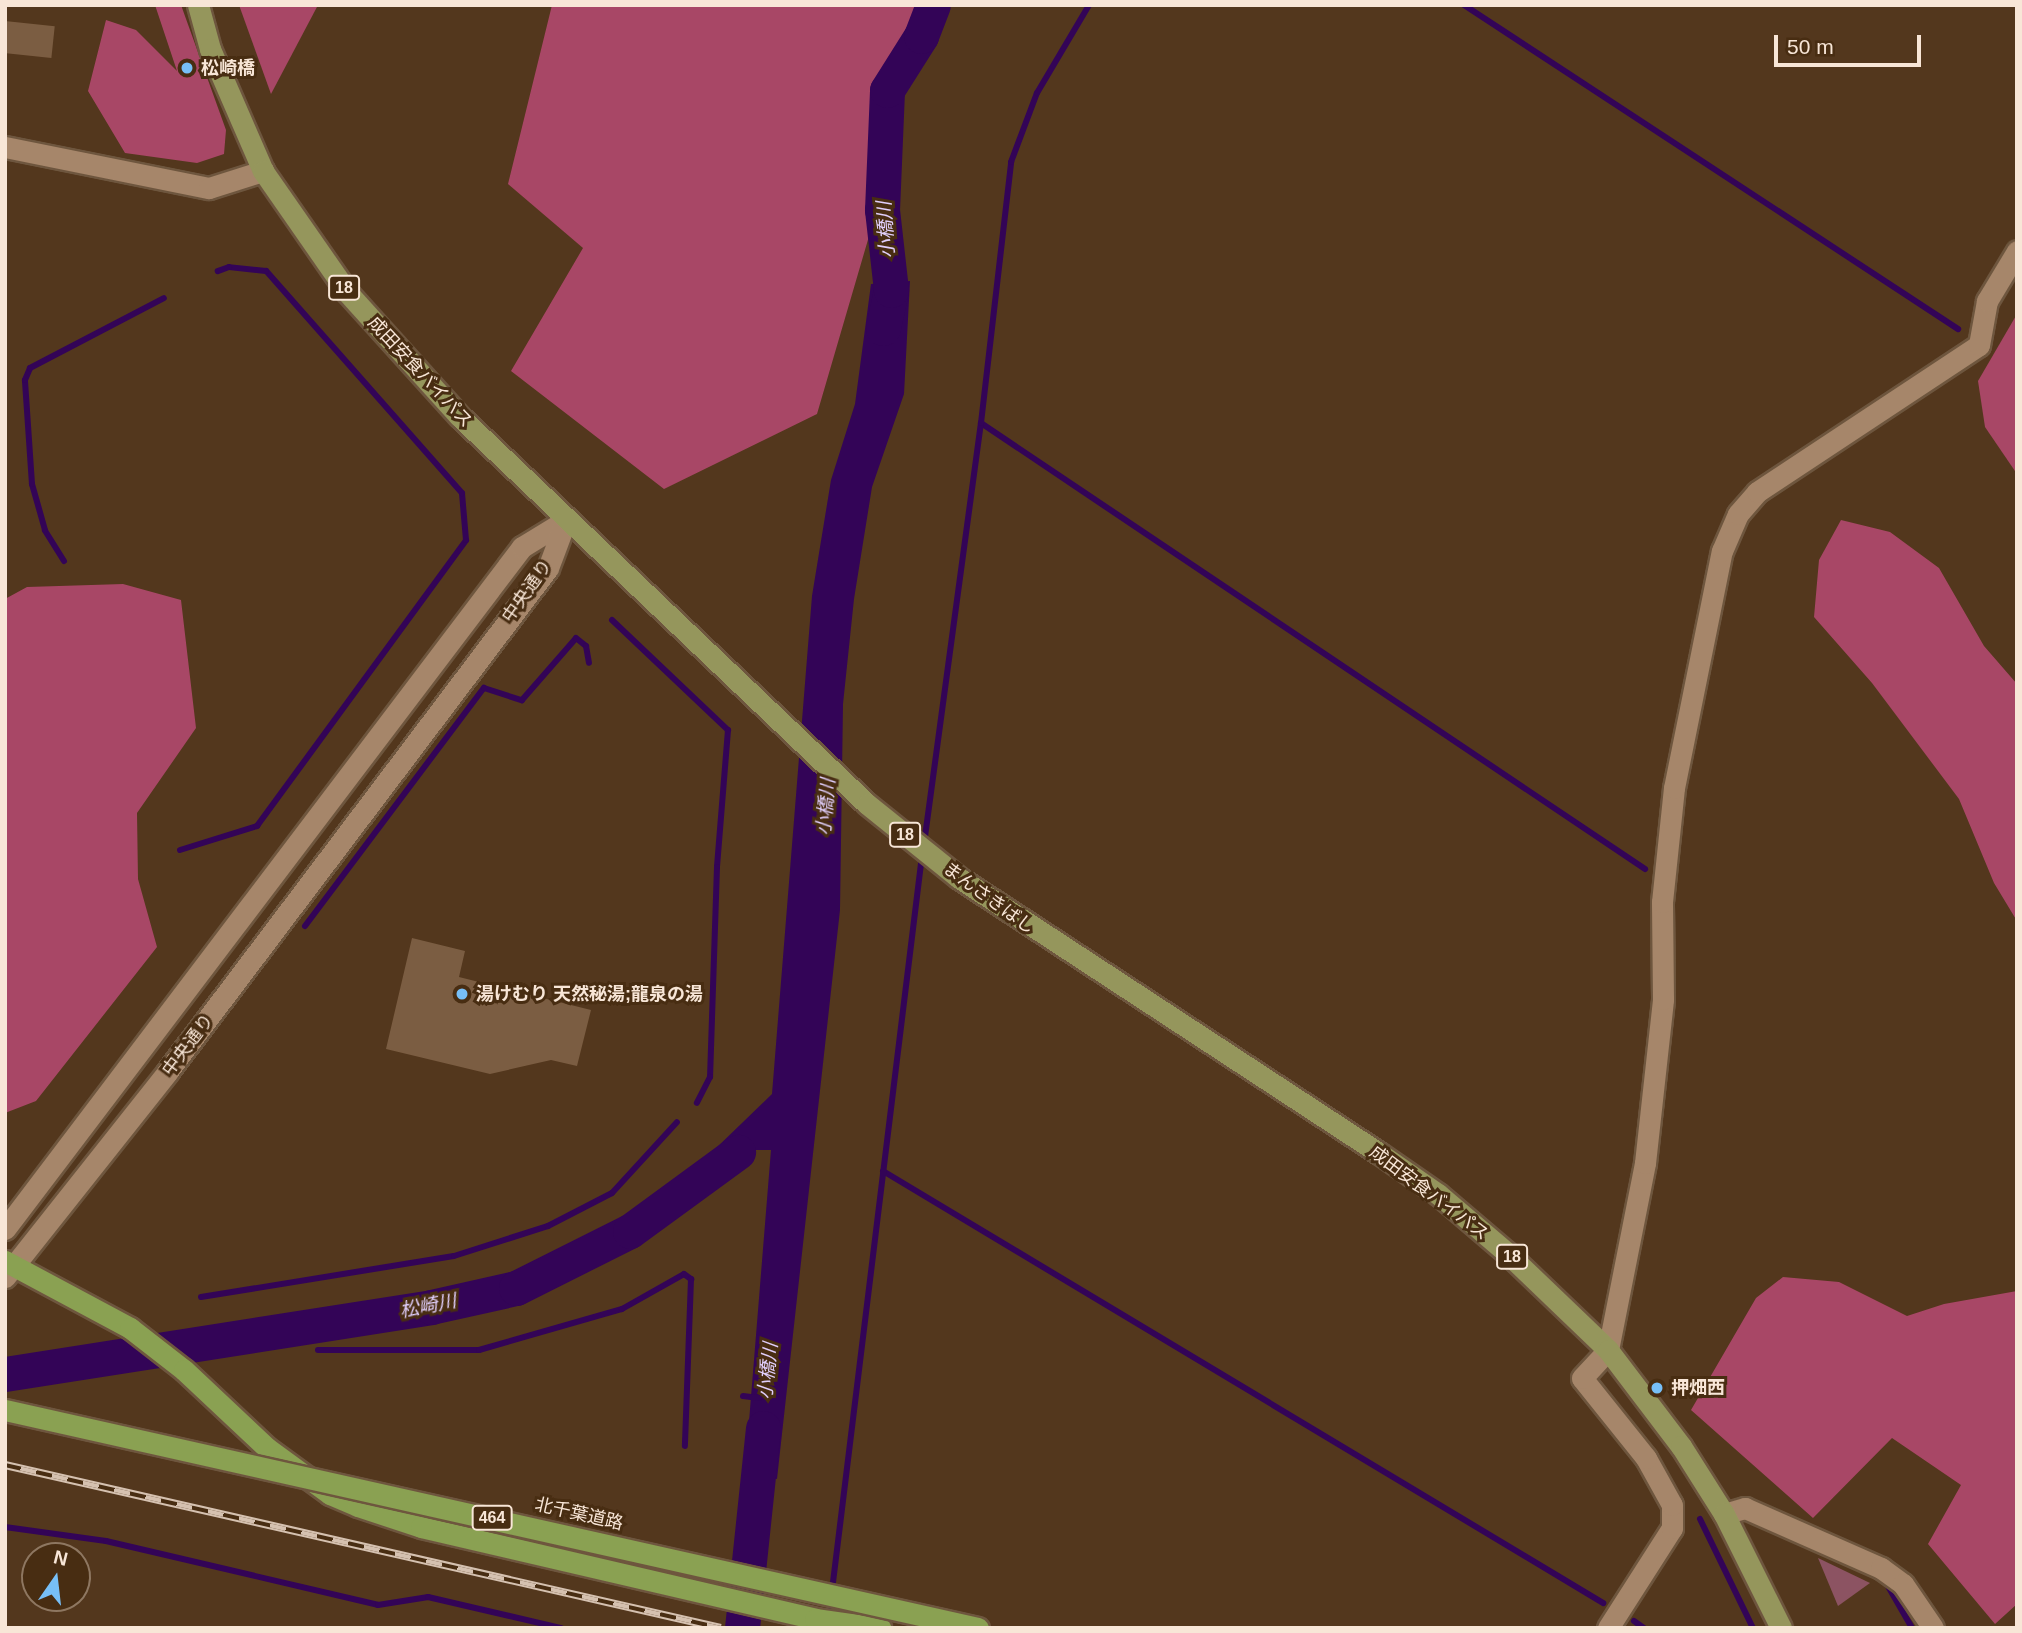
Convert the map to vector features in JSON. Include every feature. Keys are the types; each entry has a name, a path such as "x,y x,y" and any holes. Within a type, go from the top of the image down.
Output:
{"highway":[{"path":"8,1269 55,1289 130,1328 184,1370 267,1448 330,1494 358,1506 421,1527 801,1616 880,1628"},
{"name":"北千葉道路","path":"5,1410 978,1628"}],"main road":[{"name":"成田安食バイパス","path":"198,5 210,49 263,171 347,292 389,341 566,520 699,647"},
{"name":"まんさきばし","path":"699,647 867,804 949,870 1133,994"},
{"name":"成田安食バイパス","path":"1133,994 1438,1194 1507,1252 1608,1350 1681,1446 1724,1514 1781,1628"}],"street":[{"path":"5,147 209,188 263,171"},
{"path":"1608,1628 1672,1528 1672,1505 1646,1458 1582,1378 1608,1350 1646,1163 1663,999 1662,902 1674,788 1703,664 1722,551 1738,514 1757,492 1979,345 1987,301 2017,251"},
{"name":"中央通り","path":"5,1229 523,547 566,520"},
{"name":"中央通り","path":"8,1269 548,568 566,520"},
{"path":"1724,1514 1745,1508 1881,1568 1903,1584 1933,1628"}],"shaded area":[{"path":"155,5 181,5 226,130 224,154 197,163 125,153 88,91 106,20 136,30 177,71"},
{"path":"239,5 318,5 271,94"},
{"path":"552,5 919,5 895,64 872,226 817,414 664,489 511,371 583,248 508,184"},
{"path":"2017,314 2017,474 1985,427 1978,381"},
{"path":"1841,520 1890,532 1939,568 1984,646 2017,684 2017,921 1994,883 1959,799 1872,683 1814,617 1819,560"},
{"path":"123,584 181,600 196,728 137,813 138,879 157,947 36,1101 5,1113 5,599 27,587"},
{"path":"1783,1277 1839,1282 1907,1316 1944,1304 2017,1291 2017,1604 1995,1624 1928,1544 1961,1485 1892,1438 1813,1518 1691,1410 1756,1298"},
{"path":"1818,1558 1870,1583 1838,1606"}],"water":[{"path":"910,281 904,394 872,487 854,599 843,704 840,910 777,1479 745,1471 771,1150 756,1150 686,1212 712,1152 772,1094 812,596 831,480 855,404 871,284"}],"building":[{"path":"5,21 55,26 51,58 5,53"},
{"name":"湯けむり 天然秘湯;龍泉の湯","path":"412,938 465,951 459,977 591,1010 577,1066 551,1060 490,1074 386,1049"}],"waterway":[{"name":"小橋川","path":"883,328 891,290 882,210 887,90 921,36 933,5"},
{"path":"924,844 981,423 1011,162 1037,93 1089,5"},
{"path":"1464,5 1958,329"},
{"path":"180,850 257,826 466,540 462,493 266,271 229,267 218,271"},
{"path":"64,561 45,530 32,484 25,380 30,368 164,298"},
{"path":"981,423 1645,869"},
{"path":"612,620 728,730 717,867 710,1077 697,1103"},
{"path":"305,926 484,688 522,700 576,638 586,646 589,663"},
{"path":"829,1615 922,855"},
{"path":"201,1297 454,1256 548,1226 612,1193 677,1122"},
{"name":"松崎川","path":"5,1374 431,1307 516,1288 630,1231 738,1152"},
{"path":"883,1171 1603,1603"},
{"path":"318,1350 479,1350 622,1309 684,1274 691,1279 685,1446"},
{"path":"743,1396 759,1398"},
{"name":"小橋川","path":"742,1628 763,1428"},
{"path":"1700,1519 1753,1628"},
{"path":"5,1527 106,1541 378,1605 428,1597 561,1628"},
{"path":"1885,1581 1912,1628"},
{"path":"1634,1621 1644,1628"}],"railway":[{"path":"5,1465 721,1628"}],"place":[{"name":"松崎橋","path":"187,68"},
{"name":"湯けむり 天然秘湯;龍泉の湯","path":"462,994"},
{"name":"押畑西","path":"1657,1388"}]}
